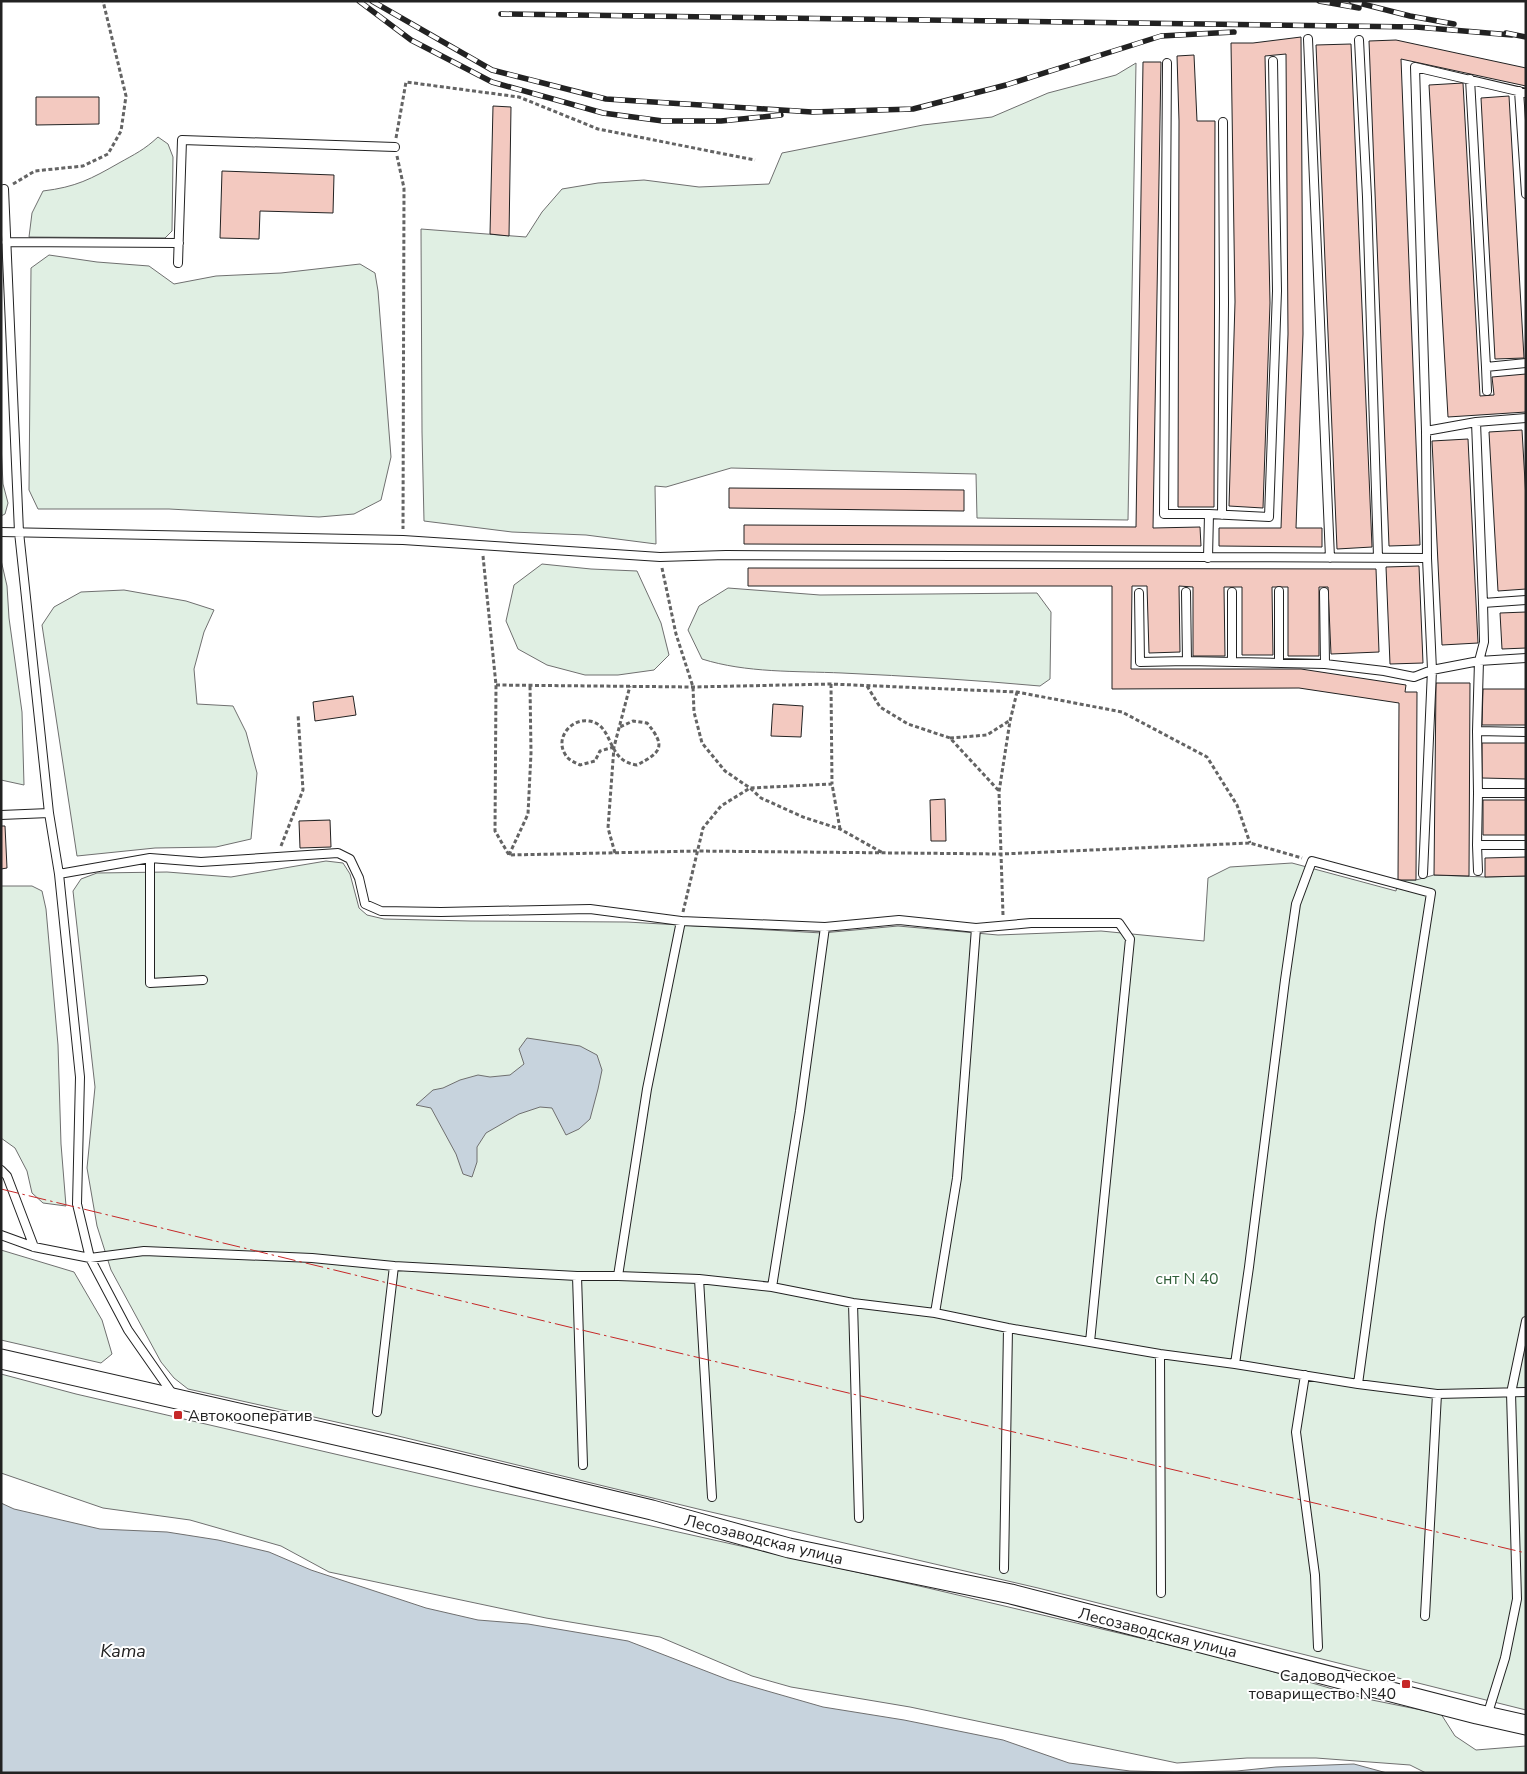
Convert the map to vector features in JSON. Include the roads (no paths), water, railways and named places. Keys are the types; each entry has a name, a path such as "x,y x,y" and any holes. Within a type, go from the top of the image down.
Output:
{"street":[{"name":"Лесозаводская улица","path":"1,1359 436,1458 652,1510 789,1548 1011,1594 1487,1716 1526,1724"}],"lane":[{"path":"1308,39 1330,558"},
{"path":"1359,40 1368,207 1378,556"},
{"path":"1168,63 1164,514 1269,517 1276,291 1273,60"},
{"path":"1423,874 1432,670 1427,558 1426,431 1415,67 1523,92 1526,194"},
{"path":"1470,79 1487,391"},
{"path":"1222,515 1223,122"},
{"path":"178,263 182,140 395,147"},
{"path":"4,189 19,532 49,813 60,874 80,1077 77,1204 90,1258 128,1330 177,1399"},
{"path":"6,242 179,243"},
{"path":"1486,366 1526,363"},
{"path":"1426,431 1476,422 1526,418"},
{"path":"1476,422 1484,642 1479,661 1477,731 1478,871"},
{"path":"1208,514 1208,558"},
{"path":"1,532 403,540 660,557 736,555 1208,558 1378,556 1427,558"},
{"path":"1279,591 1279,662"},
{"path":"1186,592 1187,661"},
{"path":"1232,592 1232,661"},
{"path":"1324,592 1325,664"},
{"path":"1139,593 1140,662 1232,661 1325,664 1384,671 1414,677 1432,670 1479,661 1526,658"},
{"path":"1483,603 1526,600"},
{"path":"1477,731 1526,732"},
{"path":"1478,793 1526,792"},
{"path":"1,815 49,813"},
{"path":"1477,845 1526,845"},
{"path":"60,874 150,858 201,862 338,853 350,858 359,878 366,904 381,912 590,909 681,921 824,927 899,920 976,928 1003,925 1119,923 1130,938 1090,1342"},
{"path":"150,858 150,983 203,980"},
{"path":"1235,1364 1296,904 1312,861 1431,893 1380,1222 1358,1384"},
{"path":"618,1276 647,1089 681,921"},
{"path":"772,1287 800,1111 824,927"},
{"path":"936,1313 956,1178 976,928"},
{"path":"1,1170 7,1176 34,1247"},
{"path":"1,1234 34,1247 90,1258 144,1251 312,1258 394,1266 577,1276 699,1279 772,1287 853,1303 936,1313 1008,1328 1160,1354 1358,1384 1438,1394 1526,1392"},
{"path":"377,1412 394,1266"},
{"path":"577,1276 583,1465"},
{"path":"699,1279 712,1497"},
{"path":"853,1303 859,1518"},
{"path":"1487,1716 1505,1658 1517,1599 1511,1393 1526,1321"},
{"path":"1004,1569 1008,1328"},
{"path":"1160,1354 1161,1593"},
{"path":"1305,1375 1296,1432 1315,1575 1318,1647"},
{"path":"1425,1616 1438,1394"}],"water":[{"path":"527,1038 580,1046 597,1055 602,1070 590,1119 579,1129 566,1135 552,1108 540,1107 519,1114 486,1133 477,1147 477,1162 472,1177 463,1174 456,1154 431,1108 416,1105 433,1090 443,1088 460,1080 478,1075 490,1077 510,1075 524,1064 519,1049"},
{"name":"Kama","path":"1,1503 14,1509 100,1529 167,1532 218,1540 269,1552 311,1570 426,1608 478,1620 528,1624 628,1641 729,1680 823,1707 904,1720 1003,1740 1069,1763 1130,1771 1175,1772 1237,1771 1276,1767 1354,1764 1387,1773 1,1773"}],"railway":[{"path":"359,1 411,40 492,82 603,113 663,121 721,121 781,115"},
{"path":"372,1 492,70 606,99 812,112 913,109 1006,85 1161,36 1234,32"},
{"path":"1319,1 1359,8"},
{"path":"1351,1 1410,16 1454,24"},
{"path":"501,14 1416,27 1512,35"},
{"path":"1506,33 1526,37"}],"place":[{"name":"Автокооператив","path":"178,1415"},
{"name":"Садоводческое товарищество №40","path":"1406,1684"}],"park label":[{"name":"снт N 40","path":"1187,1278"}]}
